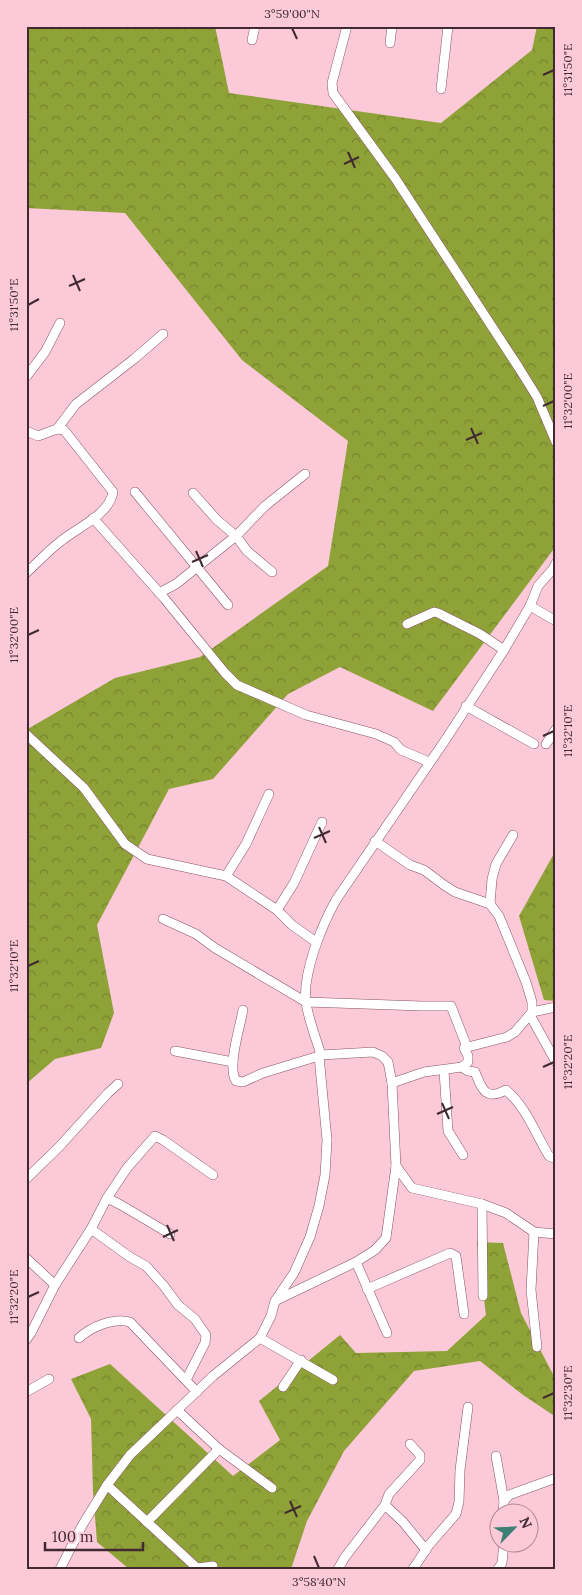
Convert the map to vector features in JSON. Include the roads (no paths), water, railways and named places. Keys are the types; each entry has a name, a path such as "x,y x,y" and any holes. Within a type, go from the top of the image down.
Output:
{"street":[{"path":"252,40 255,26"},
{"path":"347,26 332,83 333,93 396,178 519,368 537,397 556,442"},
{"path":"390,44 392,26"},
{"path":"442,89 448,26"},
{"path":"26,377 45,352 60,323"},
{"path":"57,429 76,404 134,360 163,334"},
{"path":"26,431 38,436 57,429 64,430 113,492 111,501 93,518 60,542 26,573"},
{"path":"159,594 176,584 236,536 265,506 305,474"},
{"path":"134,492 228,605"},
{"path":"193,492 216,520 236,536 247,551 272,572"},
{"path":"93,518 237,685 306,715 376,734 394,742 401,750 430,762"},
{"path":"60,1569 83,1524 107,1485 130,1455 213,1376 260,1338 271,1316 275,1301 294,1273 310,1238 325,1175 326,1140 320,1056 306,1002 307,986 316,942 336,900 504,650 530,606 538,586 555,567"},
{"path":"530,606 556,621"},
{"path":"407,624 434,612 438,613 480,634 504,650"},
{"path":"466,706 534,744"},
{"path":"546,744 556,729"},
{"path":"26,734 84,788 125,844 147,860 226,876 277,910 292,925 316,942"},
{"path":"226,876 246,844 269,794"},
{"path":"277,910 294,883 322,822"},
{"path":"490,904 492,879 496,864 513,835"},
{"path":"375,841 410,865 424,870 444,886 490,904 498,916 511,945 530,995 531,1013 556,1062"},
{"path":"163,918 196,934 215,948 306,1002 451,1006 467,1047 464,1048 468,1056 468,1062 462,1067 424,1072 392,1083"},
{"path":"467,1047 507,1037 515,1032 531,1013 556,1007"},
{"path":"243,1010 233,1062 233,1077 236,1081 243,1082 263,1073 320,1056 373,1052 382,1056 388,1062 392,1083 396,1166 386,1238 374,1250 356,1262 275,1301"},
{"path":"175,1051 233,1062"},
{"path":"462,1067 468,1071 475,1072 484,1091 489,1094 498,1094 506,1090 526,1112 549,1156 556,1159"},
{"path":"444,1070 448,1131 463,1155"},
{"path":"26,1179 118,1084"},
{"path":"26,1340 55,1285 91,1229 107,1198 127,1168 155,1136 212,1175"},
{"path":"396,1166 412,1188 482,1204 506,1213 534,1232 556,1234"},
{"path":"107,1198 170,1234"},
{"path":"482,1204 483,1296"},
{"path":"91,1229 146,1266 164,1286 178,1306 194,1319 206,1334 205,1343 186,1380"},
{"path":"534,1232 531,1290 537,1347"},
{"path":"367,1289 450,1253 456,1256 464,1314"},
{"path":"26,1258 55,1285"},
{"path":"356,1262 387,1333"},
{"path":"79,1338 87,1331 99,1326 122,1319 130,1322 197,1392"},
{"path":"260,1338 333,1380"},
{"path":"283,1387 301,1360"},
{"path":"26,1392 50,1379"},
{"path":"413,1569 456,1514 459,1502 460,1470 468,1407"},
{"path":"178,1410 219,1449 272,1488"},
{"path":"338,1569 385,1505 389,1494 420,1460 420,1455 410,1444"},
{"path":"147,1522 219,1449"},
{"path":"496,1456 504,1501"},
{"path":"504,1501 509,1495 556,1478"},
{"path":"107,1485 197,1568 213,1566"},
{"path":"385,1505 426,1550"},
{"path":"498,1569 502,1563 503,1552"}]}
